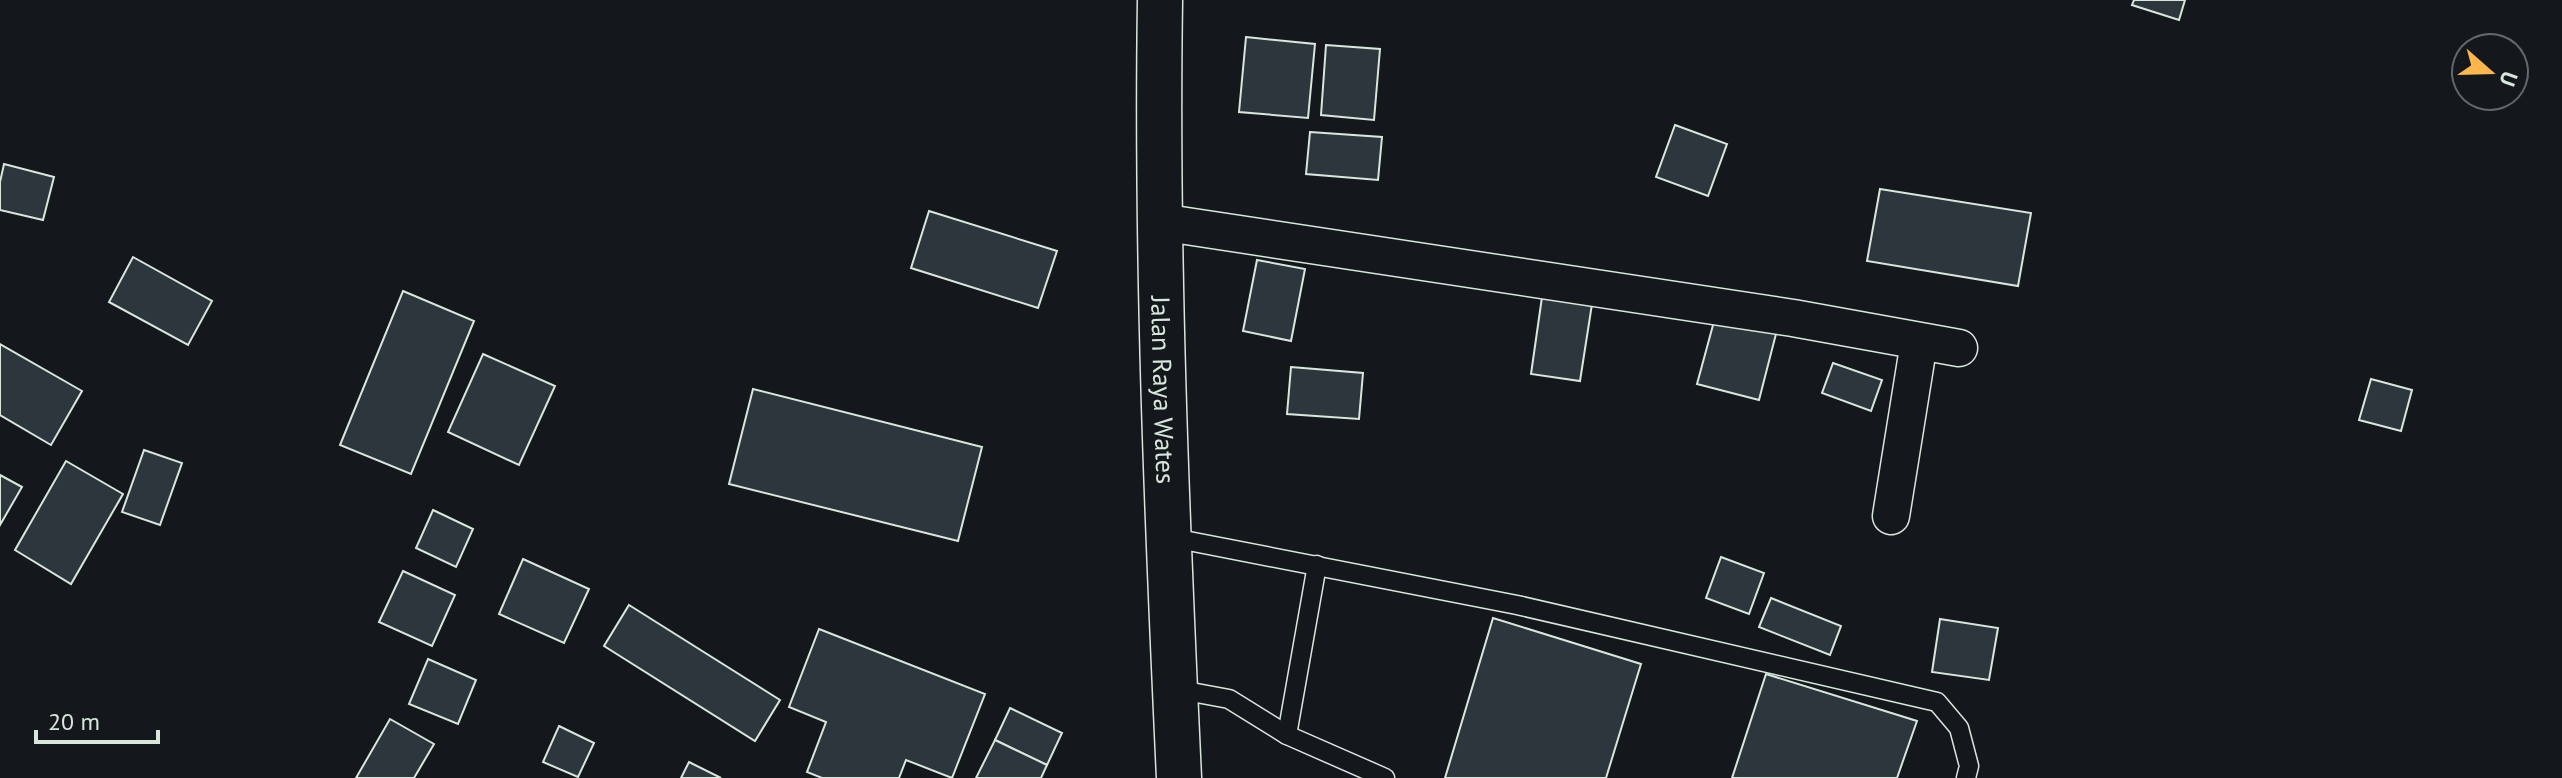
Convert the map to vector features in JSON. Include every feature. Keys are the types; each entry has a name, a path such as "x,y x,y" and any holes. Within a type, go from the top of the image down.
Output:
{"highway":[{"name":"Jalan Raya Wates","path":"1160,0 1160,222 1168,537 1179,778"}],"street":[{"path":"1160,222 1793,318 1959,348"},
{"path":"1891,516 1919,342"}],"lane":[{"path":"1168,537 1517,605 1937,702 1959,728 1969,766 1966,778"},
{"path":"1287,735 1317,565"},
{"path":"1175,689 1229,699 1287,735 1385,778"}],"building":[{"path":"2134,0 2185,0 2179,20 2132,5"},
{"path":"1246,37 1315,44 1308,118 1239,112"},
{"path":"1326,45 1380,49 1374,120 1321,115"},
{"path":"1675,125 1727,144 1708,196 1656,177"},
{"path":"1310,132 1382,137 1378,180 1306,174"},
{"path":"4,164 54,177 43,220 0,210 0,182"},
{"path":"1880,189 2031,213 2018,286 1867,261"},
{"path":"929,211 1057,251 1038,308 911,268"},
{"path":"133,257 212,301 188,345 109,302"},
{"path":"1257,260 1305,269 1291,341 1243,331"},
{"path":"403,291 474,321 411,474 340,445"},
{"path":"1542,297 1592,304 1580,381 1531,374"},
{"path":"1716,314 1777,330 1759,400 1697,384"},
{"path":"0,344 82,391 51,445 0,415"},
{"path":"483,354 555,386 519,465 448,432"},
{"path":"1833,363 1882,380 1871,411 1822,393"},
{"path":"1291,367 1363,373 1359,419 1287,414"},
{"path":"2371,379 2412,390 2401,431 2359,420"},
{"path":"753,389 982,447 958,541 729,484"},
{"path":"144,450 182,463 160,525 122,512"},
{"path":"66,461 123,494 71,584 15,550"},
{"path":"0,475 22,487 0,525"},
{"path":"433,510 473,529 456,567 416,548"},
{"path":"1721,557 1764,573 1749,614 1706,598"},
{"path":"523,559 589,589 564,643 499,614"},
{"path":"403,571 455,595 432,646 379,622"},
{"path":"1771,598 1841,626 1830,655 1759,627"},
{"path":"629,605 780,700 755,741 604,646"},
{"path":"1493,618 1641,664 1606,778 1445,778"},
{"path":"1940,619 1998,628 1989,680 1932,672"},
{"path":"819,629 985,694 952,778 906,760 899,778 822,778 807,772 826,722 789,707"},
{"path":"428,659 476,680 458,724 409,704"},
{"path":"1766,674 1917,721 1897,778 1732,778"},
{"path":"1010,708 1062,733 1047,765 995,740"},
{"path":"390,719 434,744 414,778 356,778"},
{"path":"559,726 594,743 578,777 543,762"},
{"path":"995,740 1047,765 1041,778 976,778"},
{"path":"689,762 721,778 681,778"}]}
